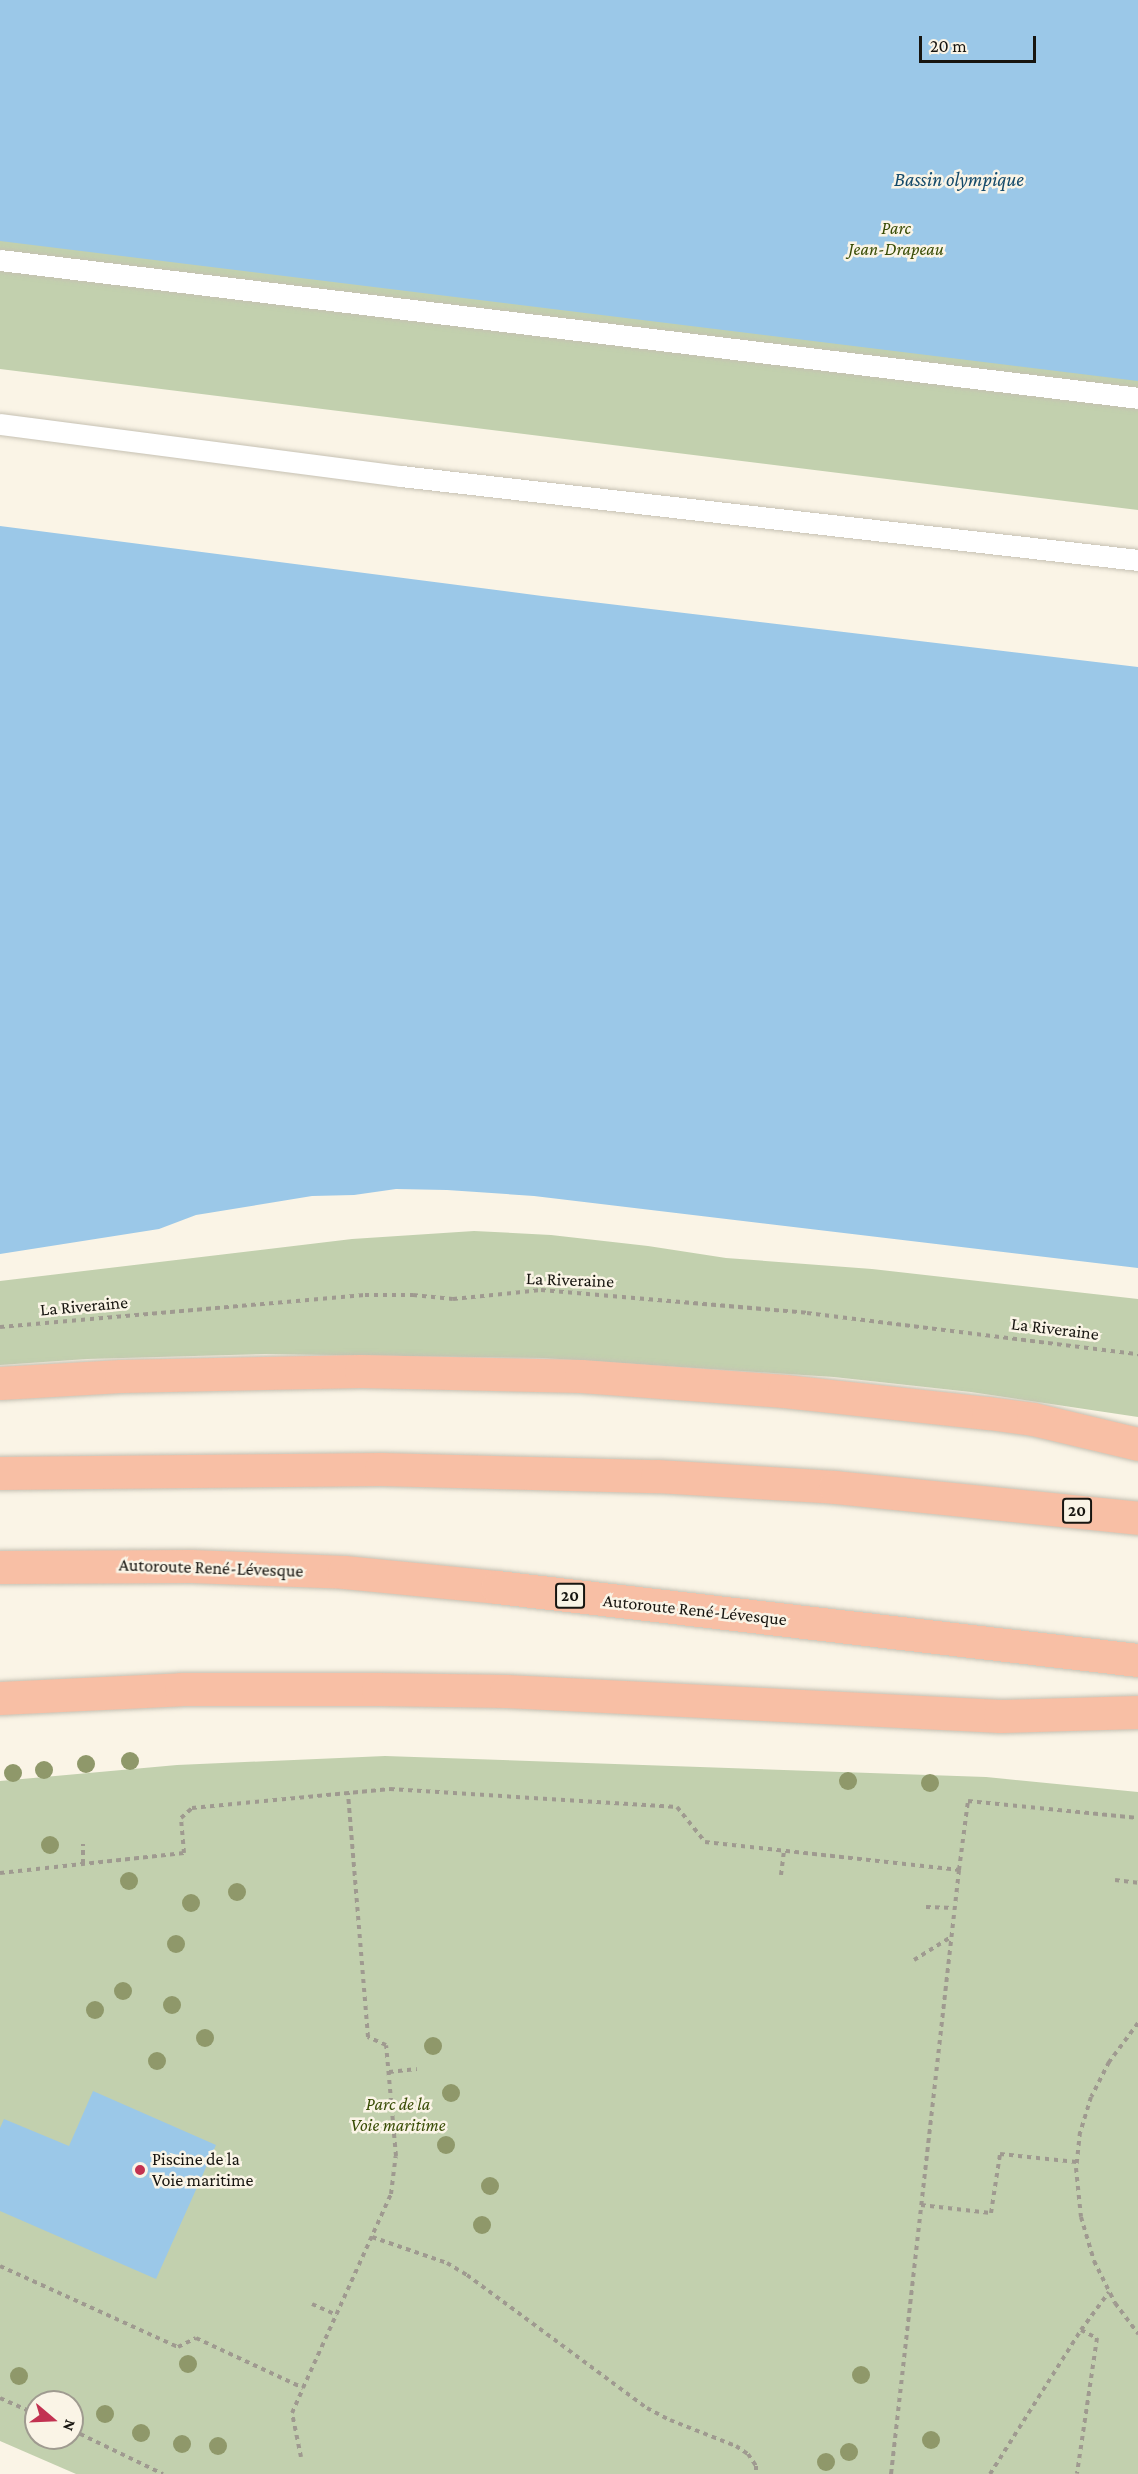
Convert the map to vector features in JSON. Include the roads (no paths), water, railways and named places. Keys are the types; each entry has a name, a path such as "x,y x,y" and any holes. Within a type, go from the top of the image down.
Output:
{"highway":[{"path":"0,1383 121,1376 361,1371 593,1376 773,1390 988,1413 1033,1419 1138,1444"},
{"name":"20","path":"0,1473 381,1469 646,1475 835,1487 1138,1518"},
{"name":"Autoroute René-Lévesque","path":"0,1567 191,1566 344,1572 497,1587 1138,1660"},
{"path":"0,1698 181,1689 378,1689 506,1691 1000,1716 1138,1713"}],"lane":[{"path":"0,260 1138,398"},
{"path":"0,424 413,478 1138,560"}],"water":[{"name":"Bassin olympique","path":"0,0 1138,0 1138,381 0,241"},
{"path":"0,526 542,596 1138,667 1138,1268 534,1196 396,1189 354,1195 312,1196 196,1215 159,1229 0,1254"},
{"path":"93,2091 216,2145 156,2279 0,2211 0,2128 4,2119 69,2146"}],"place":[{"name":"Piscine de la Voie maritime","path":"140,2170"}],"park label":[{"name":"Parc Jean-Drapeau","path":"896,239"},
{"name":"Parc de la Voie maritime","path":"398,2115"}]}
